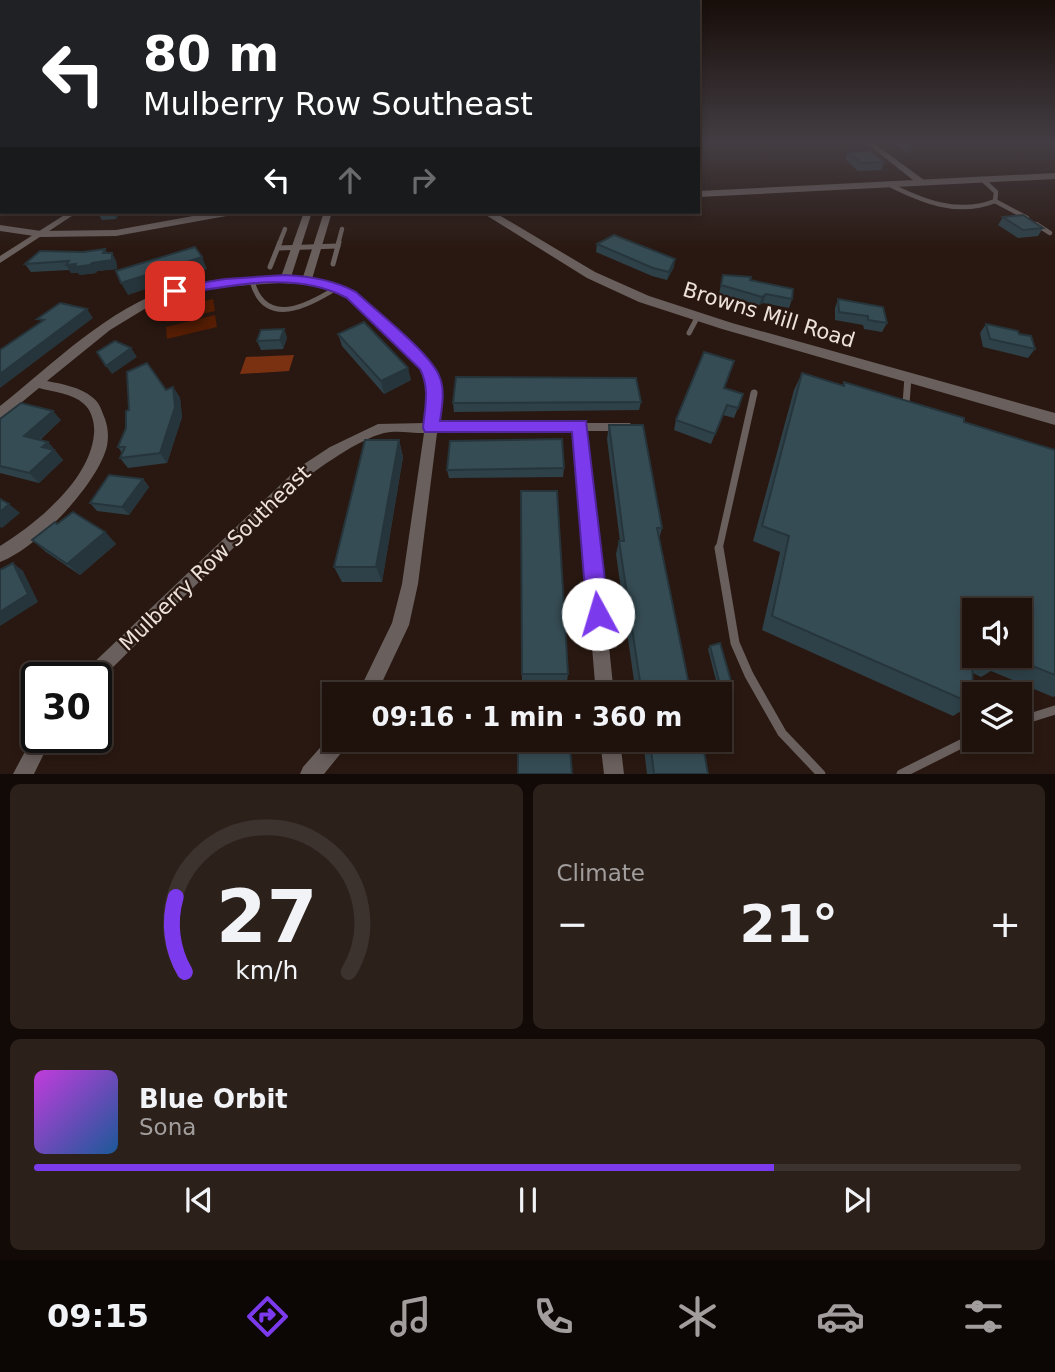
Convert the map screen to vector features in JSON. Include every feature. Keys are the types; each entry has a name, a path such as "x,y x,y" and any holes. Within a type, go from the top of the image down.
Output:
{"street":[{"path":"916,178 921,182"},
{"path":"700,194 1003,178"},
{"path":"0,260 71,214"},
{"path":"0,228 41,234 116,233 208,214"},
{"path":"285,279 307,214"},
{"path":"307,279 327,214"},
{"name":"Browns Mill Road","path":"490,214 591,275 644,299 698,317 1055,419"},
{"path":"0,413 117,321 155,298 195,286 285,279 307,279 338,288 351,295 426,366 432,378 435,396 417,536 400,625 372,682"},
{"path":"0,555 42,525 63,505 92,467 101,442 101,421 92,403 78,394 38,383"},
{"path":"580,426 604,682"},
{"name":"Mulberry Row Southeast","path":"106,662 292,481 321,457 349,441 383,429 633,426"},
{"path":"310,774 329,752"},
{"path":"611,752 614,774"},
{"path":"23,774 34,753"}],"lane":[{"path":"982,179 996,192 995,201"},
{"path":"888,184 908,195 945,205 985,206 995,201"},
{"path":"995,201 1050,233"},
{"path":"270,267 285,229"},
{"path":"333,264 342,229"},
{"path":"278,248 338,246"},
{"path":"251,281 253,296 257,301 278,309 311,303 338,288"},
{"path":"689,333 698,317"},
{"path":"906,404 908,377"},
{"path":"754,393 719,548 736,643 749,675 782,733 821,774"},
{"path":"1032,717 1055,710"},
{"path":"901,774 962,744"}],"shaded area":[{"path":"213,299 215,311 166,322 166,310"},
{"path":"215,315 217,327 167,339 166,327"},
{"path":"294,355 289,371 240,374 246,357"}],"building":[{"path":"1023,215 1043,228 1023,230 1003,217"},
{"path":"614,235 675,259 669,272 597,244"},
{"path":"195,247 202,257 121,283 116,271"},
{"path":"105,249 103,253 112,253 112,260 75,267 76,264 66,265 69,261 25,264 40,251 83,252"},
{"path":"723,275 751,277 750,280 793,289 792,299 766,294 762,297 721,285"},
{"path":"838,299 883,307 887,323 868,320 868,316 839,312"},
{"path":"60,303 87,309 0,374 0,350 44,320 37,319"},
{"path":"364,322 408,368 381,381 338,334"},
{"path":"986,324 1031,336 1035,349 990,339"},
{"path":"284,329 280,340 257,341 261,330"},
{"path":"115,341 131,348 106,366 97,352"},
{"path":"704,352 734,361 724,388 743,394 738,408 727,405 715,434 676,420"},
{"path":"147,363 166,390 173,387 175,407 160,453 120,458 125,447 118,447 126,428 126,411 129,410 127,372"},
{"path":"802,373 844,386 844,382 964,418 964,422 1055,450 1055,675 1032,666 1032,598 962,598 962,668 972,668 973,682 962,682 962,699 772,616 789,536 762,526"},
{"path":"456,377 636,378 641,402 453,403"},
{"path":"21,403 53,411 24,436 48,442 42,447 54,450 29,473 0,466 0,419"},
{"path":"609,425 643,425 662,528 657,528 688,682 640,682 619,541 624,541"},
{"path":"562,439 564,468 447,470 450,441"},
{"path":"365,440 399,440 376,567 334,567"},
{"path":"109,475 143,479 122,507 90,503"},
{"path":"521,491 557,491 568,674 522,674"},
{"path":"0,499 9,504 0,512"},
{"path":"73,512 105,532 67,564 32,540"},
{"path":"13,563 28,594 0,612 0,570"},
{"path":"720,643 731,682 719,682 710,646"},
{"path":"518,752 570,752 572,774 518,774"},
{"path":"651,752 704,752 708,774 654,774"}],"route":[{"path":"175,291 225,282 285,279 307,279 338,288 351,295 426,366 432,378 435,396 431,428 580,426 598,614"}]}
